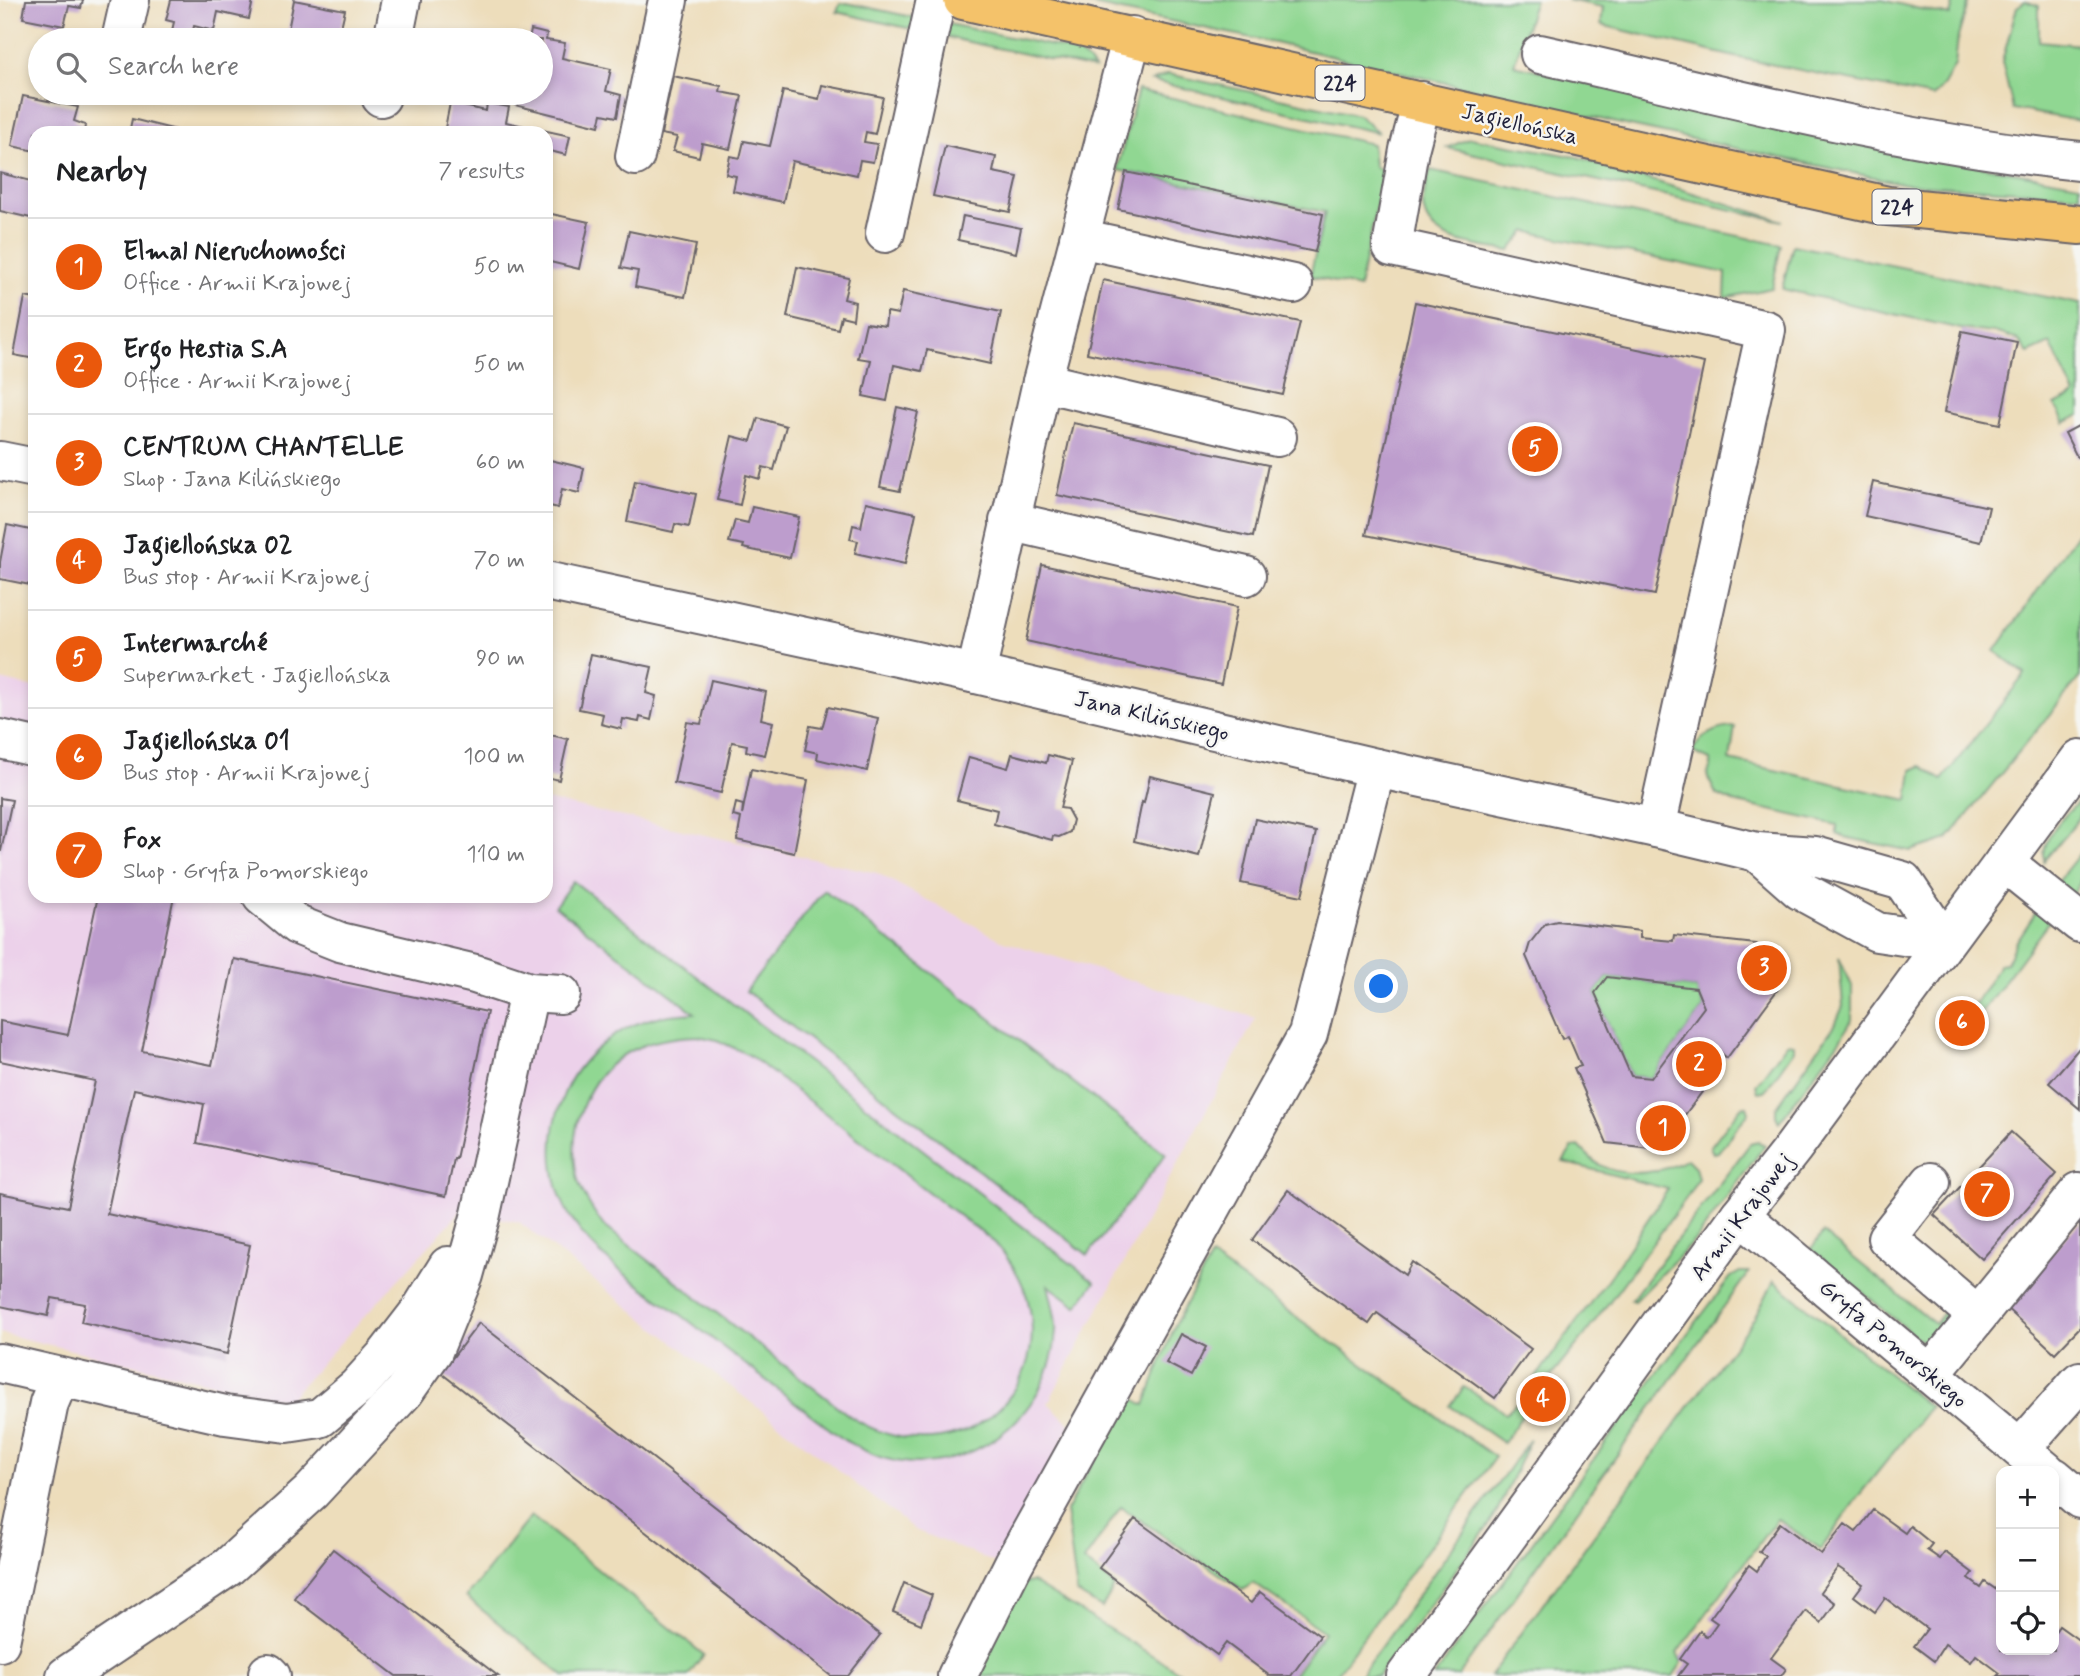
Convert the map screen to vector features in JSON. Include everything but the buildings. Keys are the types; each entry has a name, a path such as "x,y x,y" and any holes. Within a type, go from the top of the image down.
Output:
{"main road":[{"name":"Jagiellońska","path":"963,0 1888,206 2080,225"}],"street":[{"path":"124,28 130,0"},
{"path":"395,28 401,0"},
{"path":"635,156 668,0"},
{"path":"885,233 936,0"},
{"path":"976,674 1041,382 1132,36"},
{"path":"1540,54 1886,131 2035,157 2080,161"},
{"path":"1422,101 1409,150 1392,247 1766,330 1656,828"},
{"path":"1079,238 1293,284"},
{"path":"1041,382 1277,437"},
{"path":"0,461 28,467"},
{"path":"1009,521 1246,576"},
{"name":"Jana Kilińskiego","path":"553,583 976,674 1376,768 1757,852 1815,856 1903,881 1944,942"},
{"path":"0,739 28,745"},
{"name":"Armii Krajowej","path":"1406,1676 1740,1215 1793,1148 2080,759"},
{"path":"957,1676 1014,1563 1308,1034 1376,768"},
{"name":"Jana Kilińskiego","path":"1757,852 1800,890 1877,932 1944,942"},
{"path":"2004,862 2080,923"},
{"path":"66,1676 228,1567 311,1492 404,1392 433,1351 464,1275 545,993 340,942 297,925 270,903"},
{"path":"1931,1182 1887,1238 1977,1315"},
{"path":"1931,1373 2079,1192"},
{"path":"0,1363 225,1415 287,1423 320,1418 356,1387 386,1355 420,1311 481,1214"},
{"name":"Gryfa Pomorskiego","path":"1740,1215 2033,1460"},
{"path":"0,1642 49,1404 60,1377"},
{"path":"2033,1460 2080,1381"},
{"path":"2059,1481 2080,1499"}],"shaded area":[{"path":"0,680 28,686 28,903 553,903 553,802 877,873 1003,941 1256,1018 1048,1403 1071,1425 998,1564 915,1530 519,1222 461,1211 287,1401 0,1333"}],"green space":[{"path":"1069,0 1535,0 1514,65 1908,153 2080,184 2080,195 1906,184 1630,126 1262,40"},
{"path":"1567,0 1882,0 1950,16 1954,0 1969,0 1958,37 1955,65 1944,85 1933,97 1735,57 1601,25 1603,7"},
{"path":"2025,1 2039,6 2039,41 2080,45 2080,121 2013,109 2002,62 2017,7"},
{"path":"847,3 912,17 919,22 916,30 837,12 840,4"},
{"path":"948,24 1076,51 1094,69 941,36"},
{"path":"1168,74 1358,115 1379,133 1152,81"},
{"path":"1138,90 1372,144 1374,166 1384,172 1359,288 1310,276 1325,212 1117,170"},
{"path":"1470,138 1577,157 1783,221 1447,148"},
{"path":"1430,170 1781,245 1772,288 1725,298 1726,273 1526,231 1510,251 1455,240 1432,227 1425,216 1423,202"},
{"path":"1793,245 2080,304 2080,415 2065,423 2055,405 2075,395 2050,343 2028,353 2018,340 2001,334 1961,329 1782,289"},
{"path":"2080,530 2080,677 1948,839 1911,851 1844,837 1837,834 1837,825 1733,802 1716,794 1707,776 1710,760 1692,752 1704,737 1728,727 1735,727 1730,760 1908,800 1912,770 1921,766 1942,780 2025,674 1995,651"},
{"path":"2080,800 2080,817 2044,861 2050,835"},
{"path":"2080,853 2080,883 2072,895 2057,882"},
{"path":"573,881 1095,1282 1077,1306 1048,1285 1056,1326 1051,1363 1039,1391 1021,1416 999,1436 973,1451 944,1460 914,1463 883,1458 863,1450 844,1440 622,1272 583,1235 565,1207 553,1162 557,1114 569,1084 589,1056 616,1034 648,1020 695,1013 555,906","holes":["689,1036 717,1040 749,1055 995,1243 1022,1285 1032,1327 1026,1366 1007,1400 978,1425 940,1438 897,1436 851,1417 603,1225 596,1215 579,1183 574,1146 582,1108 601,1075 630,1051 647,1044"]},
{"path":"824,890 1166,1154 1088,1255 746,991"},
{"path":"2042,903 2055,914 1979,1015 1972,1008 2000,964 2006,963"},
{"path":"1839,958 1852,986 1852,1020 1779,1122 1776,1108 1835,1025 1843,1006"},
{"path":"1607,977 1696,988 1704,1007 1651,1078 1631,1076 1595,993"},
{"path":"1787,1043 1794,1044 1794,1050 1765,1091 1758,1092 1756,1085"},
{"path":"1747,1106 1749,1112 1718,1152 1713,1153 1710,1147 1741,1107"},
{"path":"1758,1142 1765,1145 1698,1237 1634,1301 1631,1300 1750,1144"},
{"path":"1579,1146 1597,1163 1621,1172 1656,1171 1687,1159 1695,1167 1698,1179 1584,1336 1541,1389 1532,1383 1612,1273 1668,1189 1563,1162 1572,1148"},
{"path":"1823,1233 1935,1324 1945,1311 1952,1318 1937,1344 1917,1338 1811,1249"},
{"path":"1211,1257 1495,1457 1335,1676 1293,1676 1324,1632 1253,1583 1243,1590 1121,1507 1084,1561 1115,1586 1102,1608 1077,1593 1066,1511 1129,1396 1145,1405 1175,1325"},
{"path":"1740,1272 1749,1272 1458,1676 1434,1676 1651,1381 1731,1277"},
{"path":"1774,1281 1930,1407 1860,1494 1821,1549 1777,1519 1677,1653 1682,1663 1673,1676 1490,1676 1755,1317"},
{"path":"1464,1387 1505,1414 1515,1404 1524,1413 1503,1443 1450,1406"},
{"path":"1530,1439 1494,1518 1378,1676 1360,1676"},
{"path":"531,1516 704,1655 688,1676 564,1676 466,1597"},
{"path":"1032,1582 1186,1676 974,1676 1021,1583"}],"place":[{"name":"Intermarché","path":"1535,449"},
{"name":"CENTRUM CHANTELLE","path":"1764,968"},
{"name":"Jagiellońska 01","path":"1962,1023"},
{"name":"Ergo Hestia S.A","path":"1699,1064"},
{"name":"Elmal Nieruchomości","path":"1663,1128"},
{"name":"Fox","path":"1987,1194"},
{"name":"Jagiellońska 02","path":"1543,1399"}]}
